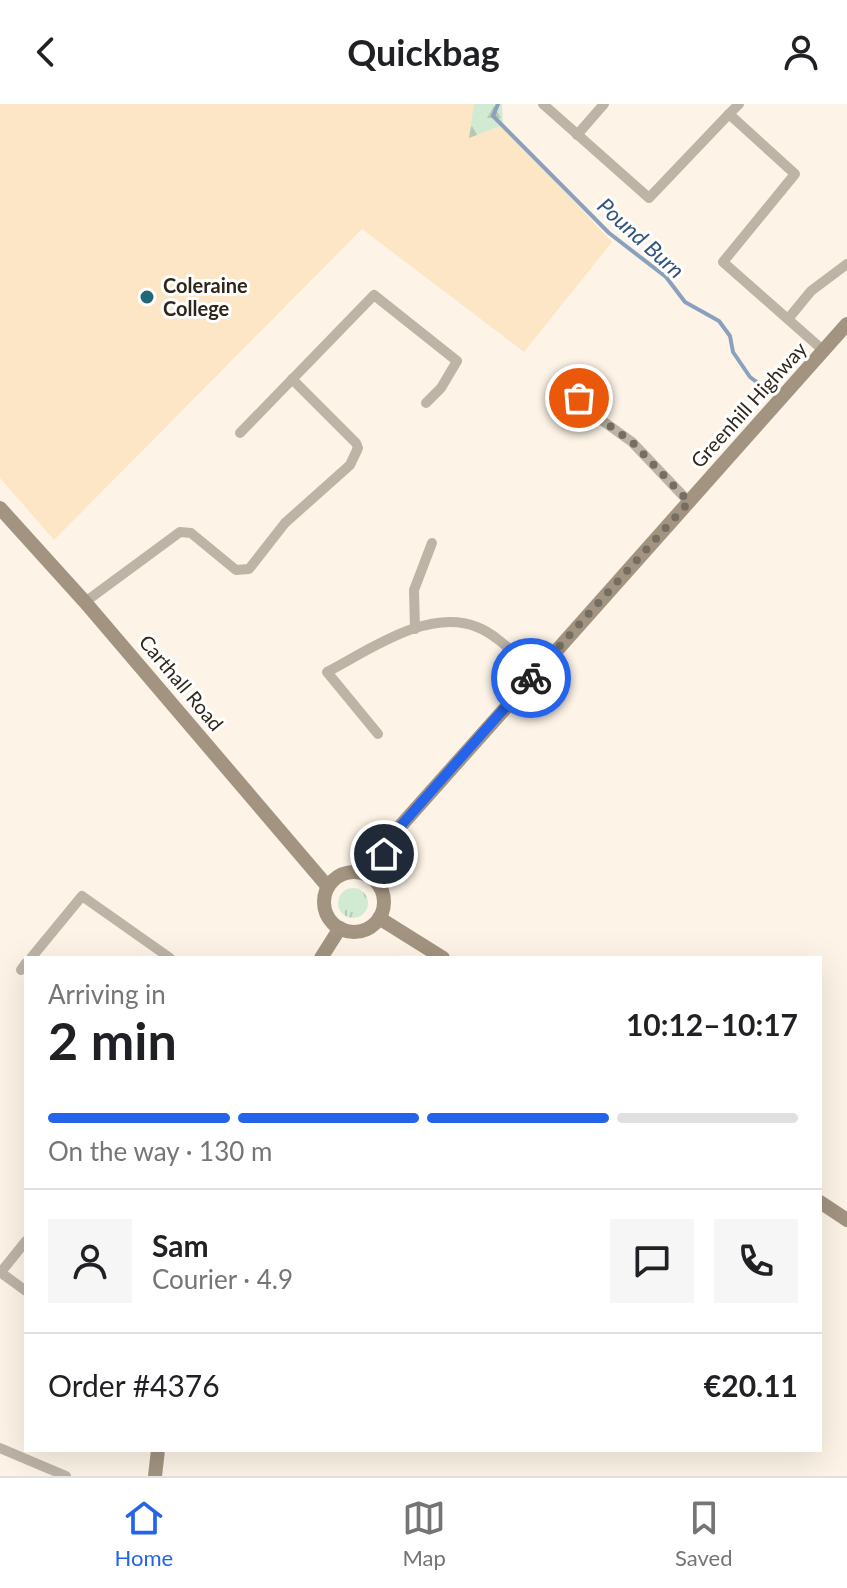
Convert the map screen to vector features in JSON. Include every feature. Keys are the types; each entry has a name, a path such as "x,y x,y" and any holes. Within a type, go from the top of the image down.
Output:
{"main road":[{"name":"Greenhill Highway","path":"372,878 397,830 847,324"},
{"name":"Carthall Road","path":"0,508 85,602 328,887"},
{"path":"353,872 372,878 384,901 379,918 357,932 340,928 327,914 325,896 328,887 343,874 353,872"},
{"path":"379,918 440,956"},
{"path":"322,956 340,928"},
{"path":"822,1203 847,1220"},
{"path":"155,1476 158,1452"}],"street":[{"path":"543,104 649,198 739,104"},
{"path":"577,135 604,104"},
{"path":"729,114 795,174 723,262 824,351"},
{"path":"788,319 811,291 847,264"},
{"path":"240,433 374,295 457,361 441,388 426,403"},
{"path":"85,602 180,532 191,533 227,565 243,571 249,569 285,523 350,465 358,448 356,443 292,379"},
{"path":"568,409 592,385"},
{"path":"579,398 589,411 632,442 689,502"},
{"path":"415,629 414,590 432,543"},
{"path":"426,555 439,561"},
{"path":"378,734 327,672 415,629 440,623 478,627 535,672"},
{"path":"33,956 82,896 167,956"},
{"path":"24,1243 0,1272 24,1290"},
{"path":"0,1448 66,1476"},
{"path":"30,1476 34,1463"}],"shaded area":[{"name":"Coleraine College","path":"0,104 499,104 496,118 612,242 524,352 362,229 54,540 0,478"}],"green space":[{"path":"474,104 502,104 503,125 469,138"},
{"path":"353,888 359,889 367,897 367,909 359,917 353,918 347,917 339,909 338,903 339,897 347,889"}],"waterway":[{"name":"Pound Burn","path":"498,104 493,116 609,233 666,277 685,302 719,321 730,336 733,352 750,377 770,392"}],"way so far":[{"path":"531,678 689,502 650,459 589,411 579,398"}],"place":[{"name":"Coleraine College","path":"147,297"}],"route":[{"path":"384,854 397,830 531,678"}]}
